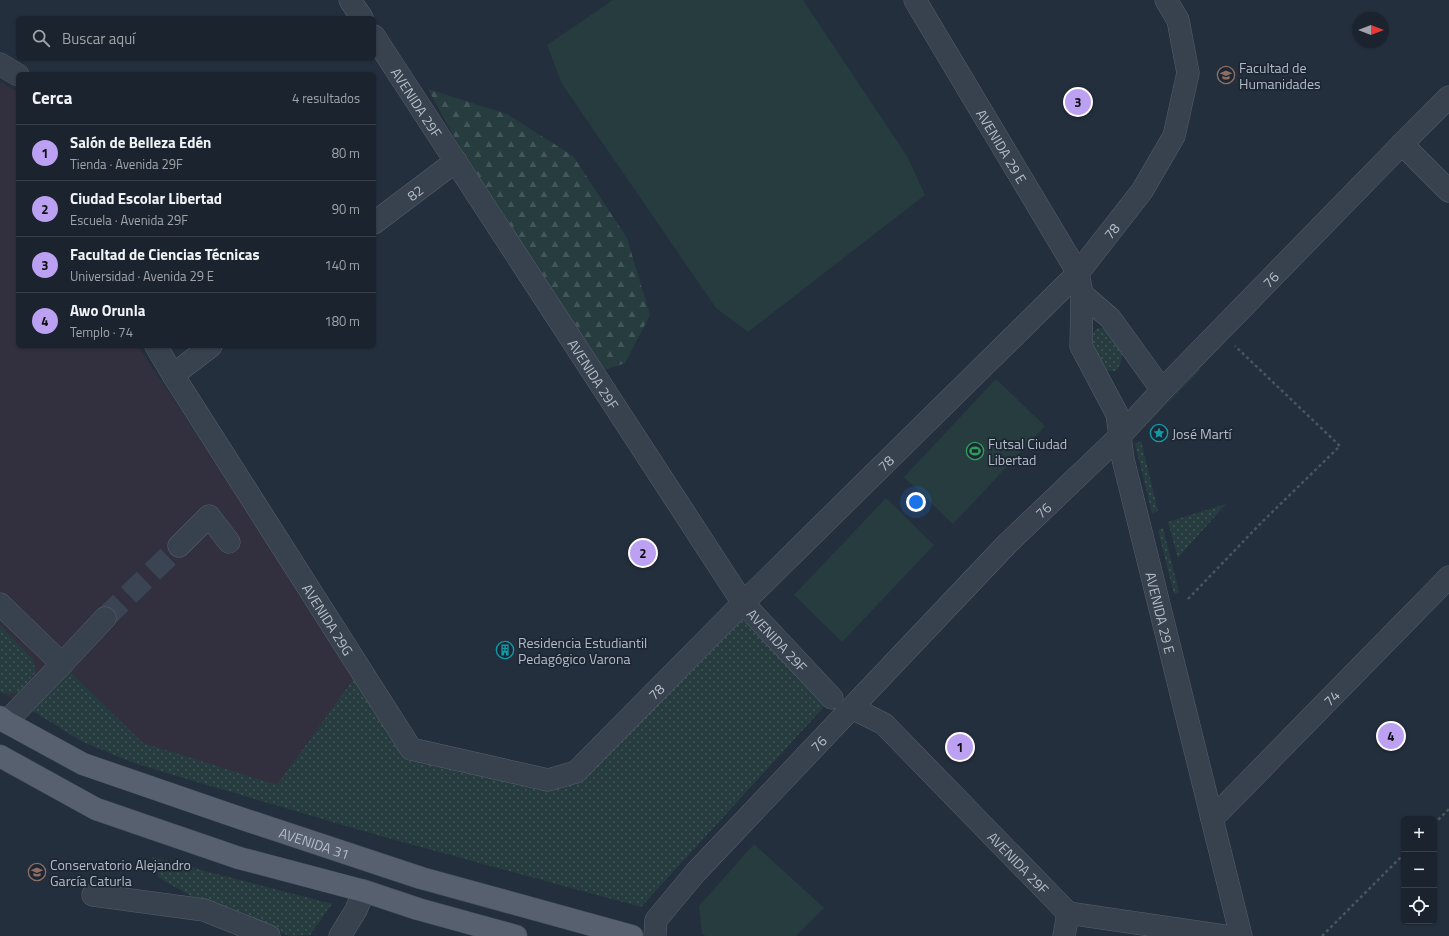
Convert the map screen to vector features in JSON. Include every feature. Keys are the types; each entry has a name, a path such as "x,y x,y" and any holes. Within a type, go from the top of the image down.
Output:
{"main road":[{"name":"AVENIDA 31","path":"3,720 83,764 421,878 632,936"},
{"path":"0,756 96,809 239,858 364,891 516,936"}],"street":[{"path":"350,0 361,16"},
{"name":"AVENIDA 29 E","path":"916,0 1078,273 1082,294 1081,346 1117,414 1123,459 1241,936"},
{"name":"78","path":"576,772 743,603 1078,273 1142,191 1174,136 1188,73 1178,20 1166,0"},
{"name":"AVENIDA 29F","path":"376,39 743,603 832,698"},
{"path":"0,64 16,74"},
{"name":"76","path":"655,936 656,920 696,872 1007,544 1120,437 1162,390 1449,97"},
{"path":"1402,144 1449,191"},
{"name":"82","path":"376,221 456,161"},
{"path":"1082,294 1110,318 1162,390"},
{"name":"AVENIDA 29G","path":"157,348 411,749 548,780 576,772"},
{"path":"173,375 208,348"},
{"path":"179,546 209,516 229,542"},
{"name":"74","path":"1212,819 1449,577"},
{"path":"0,604 62,664"},
{"path":"3,720 62,664 105,618"},
{"name":"AVENIDA 29F","path":"852,708 884,724 1068,913"},
{"path":"340,936 356,910 364,891"},
{"path":"93,895 204,910 269,936"},
{"path":"1064,936 1068,913 1224,936"}],"path":[{"path":"1188,599 1261,523 1340,446 1231,342"},
{"path":"1437,821 1449,809"},
{"path":"1322,936 1401,857"}],"shaded area":[{"path":"0,82 16,91 16,348 139,348 409,754 377,835 23,705 0,692"}],"green space":[{"path":"613,0 803,0 907,156 925,195 748,332 716,308 562,84 547,45"},
{"path":"428,89 507,114 573,156 627,238 650,315 625,363 605,370 466,158"},
{"path":"1102,328 1111,332 1121,347 1122,357 1120,365 1116,371 1102,368 1093,354 1092,338 1096,329"},
{"path":"1195,368 1201,369 1143,428 1139,425"},
{"name":"Futsal Ciudad Libertad","path":"996,379 1045,426 953,524 904,477"},
{"path":"1141,441 1158,511 1152,513 1135,444"},
{"path":"886,498 934,545 842,642 794,595"},
{"path":"1226,504 1184,551 1178,558 1168,522"},
{"path":"1163,528 1179,592 1174,594 1158,530"},
{"path":"743,603 832,698 641,907 377,835 134,763 83,742 23,705 62,664 143,743 277,785 360,670 411,749 548,780 576,771"},
{"path":"0,625 33,659 36,672 18,693 2,693 0,691"},
{"path":"754,844 824,908 796,936 706,936 702,934 699,906"},
{"path":"152,857 332,904 310,935 290,936 209,906 159,878"}],"tunnel":[{"path":"105,618 179,546"}],"place":[{"name":"Facultad de Humanidades","path":"1226,75"},
{"name":"Facultad de Ciencias Técnicas","path":"1078,102"},
{"name":"José Martí","path":"1159,433"},
{"name":"Futsal Ciudad Libertad","path":"975,451"},
{"name":"Ciudad Escolar Libertad","path":"643,553"},
{"name":"Residencia Estudiantil Pedagógico Varona","path":"505,650"},
{"name":"Awo Orunla","path":"1391,736"},
{"name":"Salón de Belleza Edén","path":"960,747"},
{"name":"Conservatorio Alejandro García Caturla","path":"37,872"}]}
